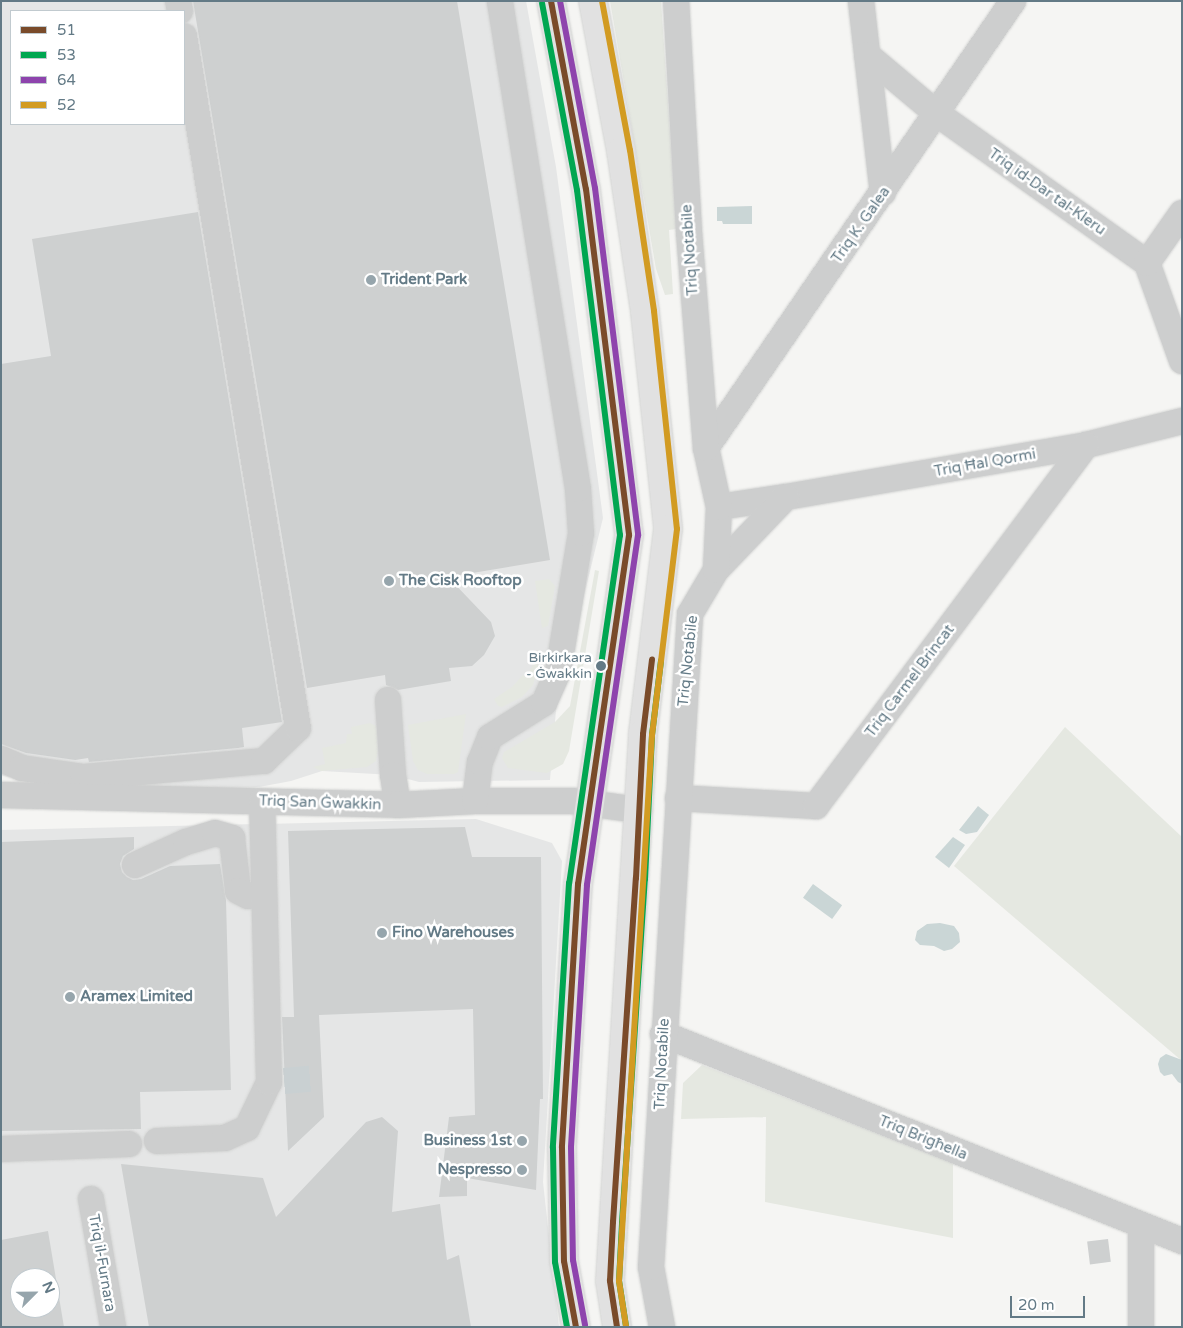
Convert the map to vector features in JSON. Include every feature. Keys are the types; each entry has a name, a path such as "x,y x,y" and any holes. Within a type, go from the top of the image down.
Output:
{"main road":[{"path":"551,1 586,189 629,535 588,801 578,884 562,1148 564,1261 576,1327"},
{"path":"593,1 621,151 646,312 668,529 643,734 610,1281 617,1327"}],"street":[{"path":"475,801 480,762 490,737 544,703 558,672 581,533 578,489 500,1"},
{"name":"Triq Notabile","path":"662,1327 651,1268 663,1034 690,614 716,570 719,507 706,448 688,232 676,1"},
{"path":"860,1 883,193"},
{"name":"Triq K. Galea","path":"706,448 883,193 1013,1"},
{"path":"1,759 22,768 84,777 264,761 298,728 185,42"},
{"name":"Triq id-Dar tal-Kleru","path":"867,55 936,113 1148,263"},
{"path":"1182,213 1148,263 1182,361"},
{"name":"Triq Ħal Qormi","path":"719,507 1086,445 1182,421"},
{"name":"Triq Carmel Brincat","path":"678,798 816,806 1086,445"},
{"path":"716,570 786,497"},
{"path":"388,700 393,775 398,805"},
{"name":"Triq San Ġwakkin","path":"1,795 398,805 475,801 588,801 639,810"},
{"path":"157,1141 225,1138 247,1128 277,1082 264,893 262,802"},
{"path":"135,865 186,842 215,833 232,838 238,891 248,896 264,893"},
{"name":"Triq Brigħella","path":"663,1034 1182,1242"},
{"path":"1,1149 129,1144"},
{"name":"Triq il-Furnara","path":"91,1199 114,1327"},
{"path":"1141,1225 1141,1327"}],"shaded area":[{"path":"1,1 526,1 556,167 603,518 556,710 550,780 419,782 393,775 322,771 291,781 259,787 73,798 75,796 1,775"},
{"path":"610,1 661,1 676,221 676,229 669,230 673,294 665,295 656,269"},
{"path":"752,206 752,224 723,224 722,221 717,221 717,207"},
{"path":"595,570 599,571 569,751 563,764 547,773 508,768 502,758 504,752 555,722 570,706"},
{"path":"549,579 555,586 548,626 542,628 535,581"},
{"path":"534,653 539,655 540,660 533,685 522,697 502,707 498,706 494,699 512,687 523,675 525,677 532,667"},
{"path":"466,714 458,772 454,774 427,774 418,770 413,761 408,725"},
{"path":"370,723 376,726 380,738 376,761 367,767 321,771 313,767 325,764 322,748 346,743 347,734 352,734 351,727"},
{"path":"1065,727 1182,837 1182,1061 954,866"},
{"path":"978,806 989,815 977,832 966,834 959,830"},
{"path":"476,819 552,843 562,861 543,1182 559,1327 1,1327 1,830"},
{"path":"953,837 965,845 949,868 935,857"},
{"path":"813,884 842,905 832,919 803,898"},
{"path":"940,923 954,926 959,933 960,942 952,949 944,951 934,946 920,945 915,940 917,931 927,924"},
{"path":"1166,1054 1182,1060 1182,1084 1172,1074 1164,1076 1160,1072 1158,1064 1160,1058"},
{"path":"702,1065 953,1163 953,1238 765,1202 766,1117 681,1119 683,1083"}],"building":[{"name":"Trident Park","path":"193,1 457,1 550,560 448,577 491,622 495,636 484,655 472,666 449,668 451,681 398,690 386,685 385,675 307,688"},
{"path":"198,212 282,722 242,728 244,747 238,748 89,762 88,758 75,760 26,753 1,744 1,364 51,356 32,239"},
{"name":"Fino Warehouses","path":"465,827 472,857 541,857 543,1099 540,1099 536,1190 467,1178 467,1196 439,1197 449,1117 475,1115 473,1009 319,1015 324,1117 288,1151 282,1017 294,1017 288,831"},
{"name":"Aramex Limited","path":"134,837 134,849 123,856 120,864 122,872 133,880 141,879 170,866 220,864 226,900 231,1090 140,1092 141,1129 1,1131 1,842"},
{"path":"382,1117 398,1131 392,1212 440,1204 447,1260 459,1255 471,1327 149,1327 121,1164 263,1178 276,1217 366,1122"},
{"path":"48,1231 54,1268 10,1268 10,1318 60,1318 60,1303 64,1327 1,1327 1,1240"},
{"path":"1108,1239 1111,1262 1090,1264 1087,1242"}],"tunnel":[{"path":"284,1081 322,1078"}],"transit line":[{"name":"51","path":"551,1 586,189 629,535 578,884 562,1148 564,1261 576,1327"},
{"name":"64","path":"560,1 595,188 638,535 587,885 571,1148 573,1260 585,1325"},
{"name":"52","path":"602,1 630,150 654,311 677,529 652,735 619,1281 626,1326"},
{"name":"53","path":"542,3 577,190 620,535 569,883 553,1148 555,1262 567,1327"},
{"name":"51","path":"617,1327 610,1281 613,1222 636,878 643,734 652,660"},
{"name":"53","path":"626,1326 619,1281 622,1223 645,879 652,735 661,661"}],"place":[{"name":"Trident Park","path":"371,280"},
{"name":"The Cisk Rooftop","path":"389,581"},
{"name":"Birkirkara - Ġwakkin","path":"601,666"},
{"name":"Fino Warehouses","path":"382,933"},
{"name":"Aramex Limited","path":"70,997"},
{"name":"Business 1st","path":"522,1141"},
{"name":"Nespresso","path":"522,1170"}]}
